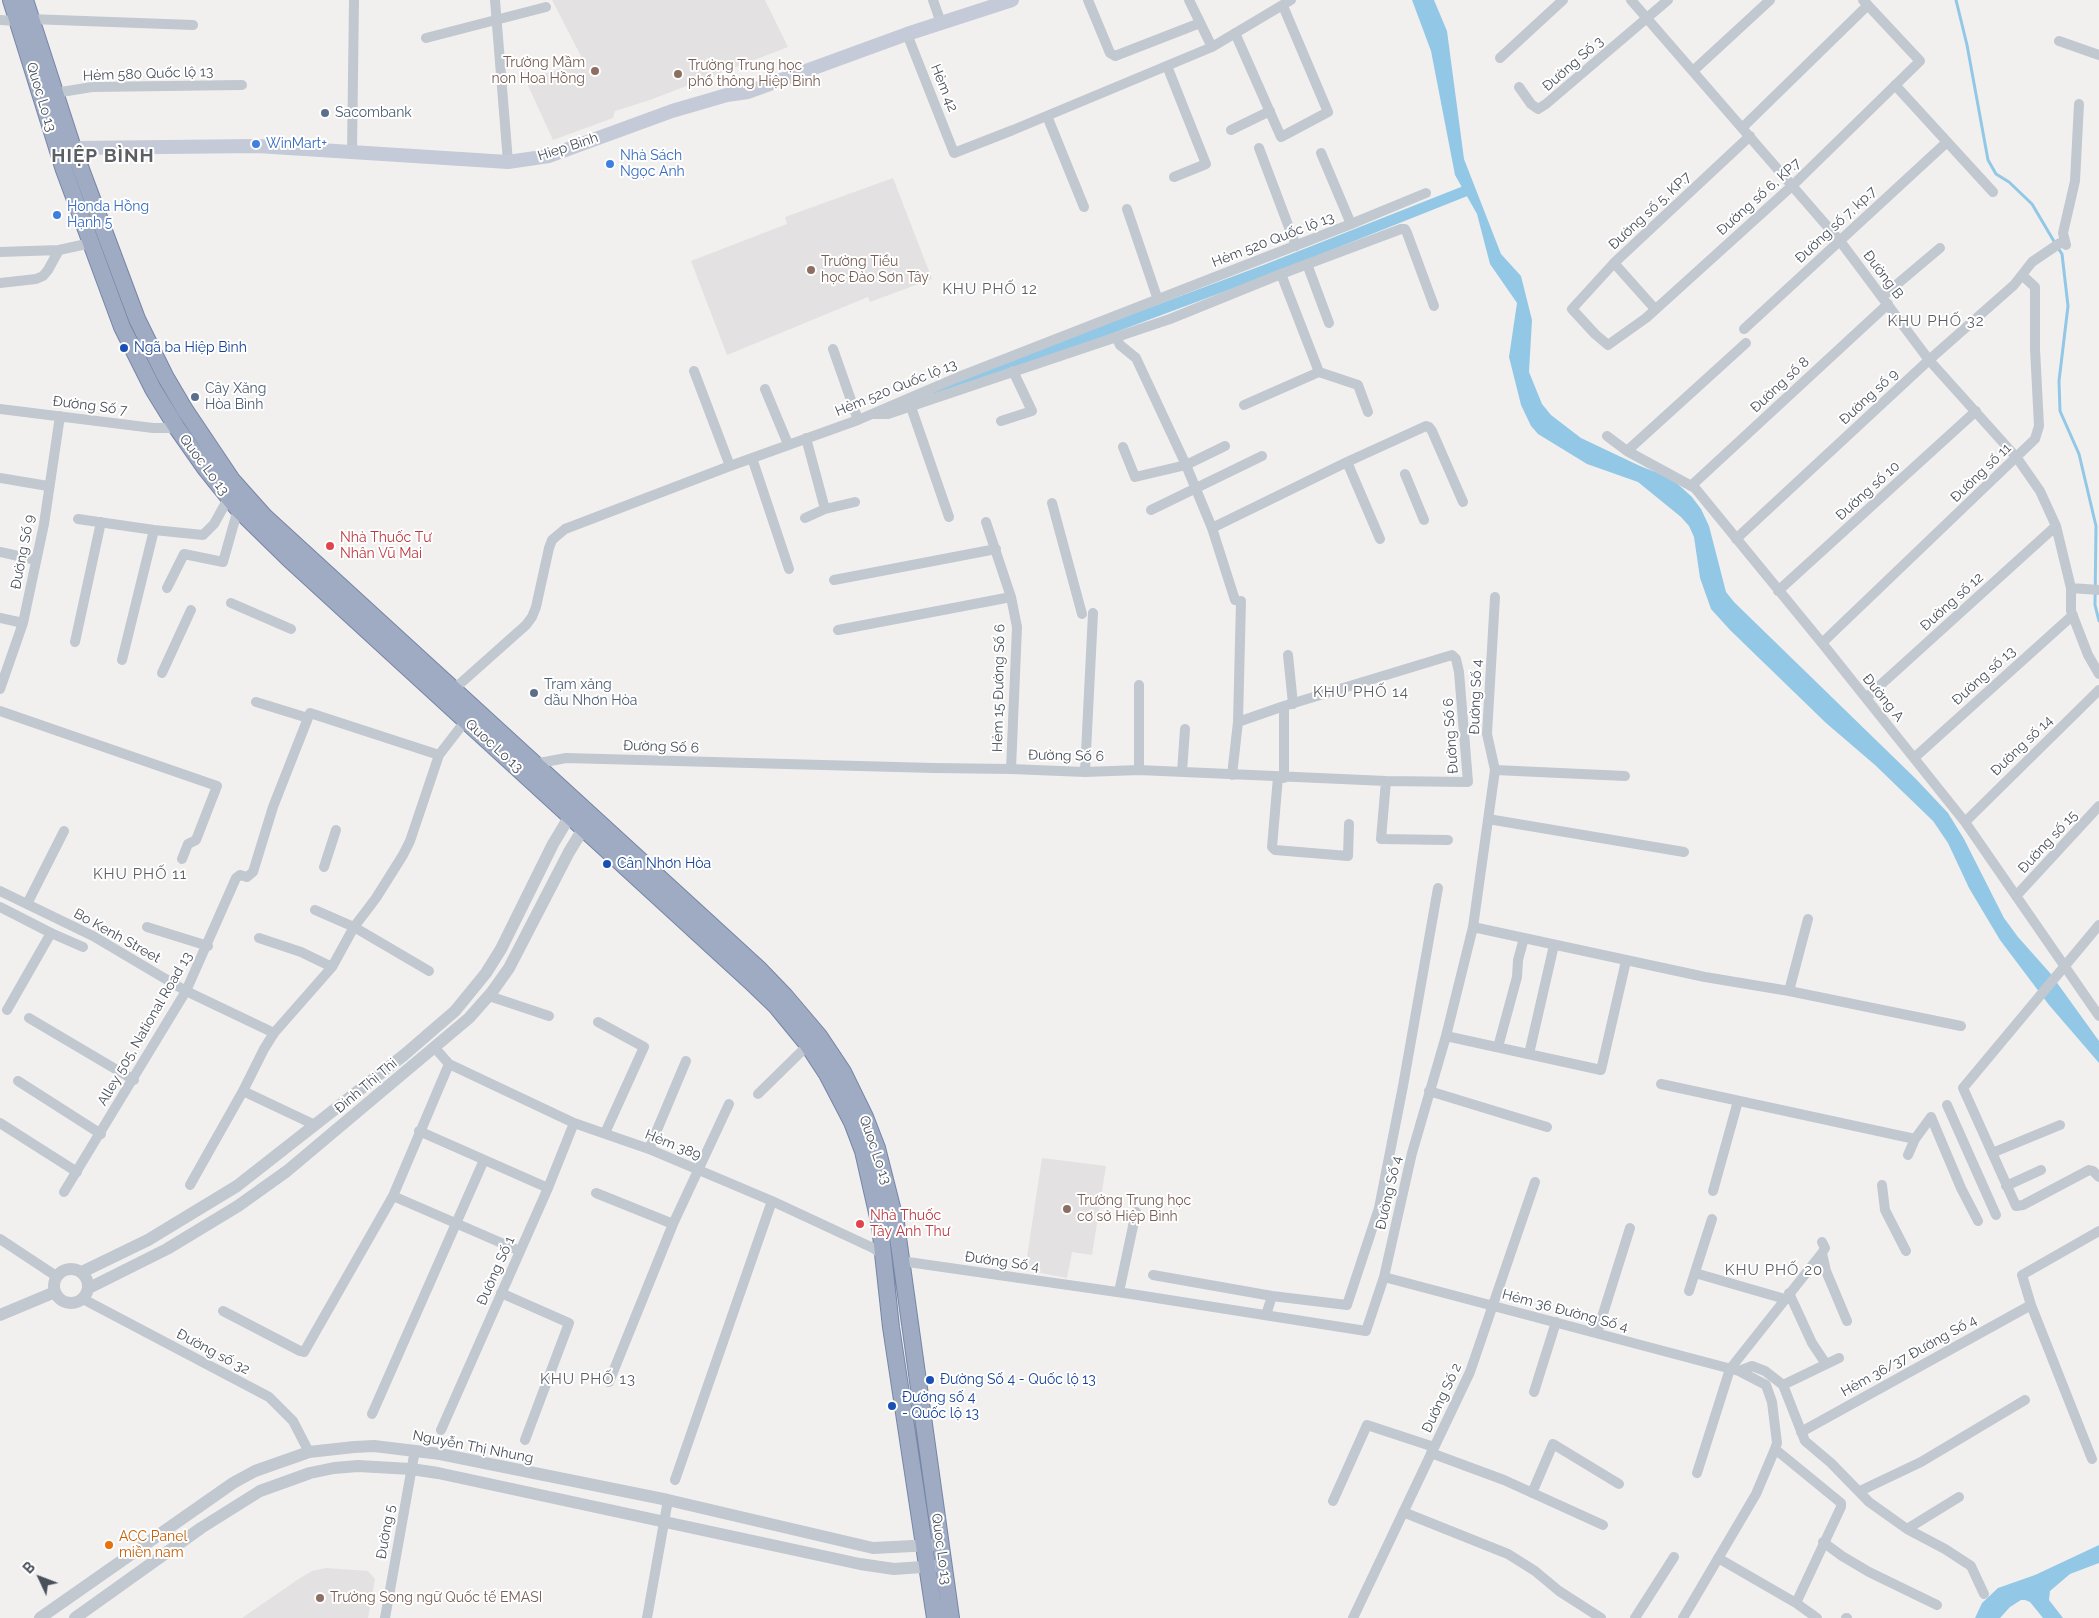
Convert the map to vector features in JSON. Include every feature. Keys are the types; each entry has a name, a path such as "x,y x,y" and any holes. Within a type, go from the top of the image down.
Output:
{"highway":[{"name":"Quoc Lo 13","path":"11,0 24,20 55,93 66,150 137,319 165,376 201,437 232,480 265,517 534,764 574,809"},
{"name":"Quoc Lo 13","path":"25,0 24,20 66,150 91,243 113,305 134,353 177,428 205,468 234,503 288,558 466,720 574,809 776,1006 808,1045 841,1098 863,1151 880,1226 891,1327 924,1546 935,1566 951,1618"},
{"name":"Quoc Lo 13","path":"587,821 760,970 785,996 819,1036 843,1072 865,1117 877,1148 894,1214 901,1261 940,1544 935,1566 935,1618"},
{"path":"884,1256 901,1261"}],"main road":[{"name":"Hiep Binh","path":"66,150 257,146 508,162 549,156 672,111 727,95 748,92 907,34 1012,0"}],"street":[{"path":"352,153 354,0"},
{"path":"495,0 508,162"},
{"path":"933,0 941,23"},
{"path":"1088,0 1110,53 1115,56 1200,22"},
{"path":"1189,0 1212,47"},
{"path":"1500,58 1562,0"},
{"name":"Đường B","path":"1631,0 1840,241 1886,300 1929,360 2017,458 2040,490 2056,526 2071,588 2072,615 2088,655 2099,674"},
{"path":"1647,18 1668,0"},
{"path":"1693,72 1770,0"},
{"path":"1084,207 1047,116 1212,47 1235,33 1287,3 1328,112 1281,137 1235,33"},
{"path":"1742,128 1866,3"},
{"name":"Đường số 6, KP.7","path":"1608,345 1655,309 1793,185 1920,61 1866,3"},
{"path":"426,38 497,18 546,7"},
{"name":"Đường Số 3","path":"1519,87 1531,104 1538,109 1647,18"},
{"path":"0,20 193,25"},
{"name":"Hẻm 42","path":"907,34 954,153 1047,116"},
{"path":"2059,41 2099,55"},
{"path":"1167,66 1206,164 1174,177"},
{"name":"Hẻm 580 Quốc lộ 13","path":"55,93 92,87 242,85"},
{"path":"1895,85 1993,192"},
{"name":"Đường số 9","path":"1736,539 2022,275 2032,262 2063,244 2063,234 2075,180 2079,104"},
{"path":"1231,130 1270,111"},
{"name":"Đường số 5, KP.7","path":"1608,345 1572,309 1614,263 1750,136"},
{"name":"Đường số 7, kp.7","path":"1744,329 1947,142"},
{"path":"1258,148 1296,246"},
{"path":"1321,153 1351,224"},
{"name":"Hẻm 520 Quốc lộ 13","path":"453,690 526,625 532,617 536,607 548,548 558,534 597,516 788,444 858,420 956,378 1296,246 1426,193"},
{"path":"1127,209 1158,300"},
{"path":"871,414 888,414 911,407 1170,319 1306,264 1401,229 1405,230 1434,306"},
{"path":"0,252 59,250 91,243"},
{"name":"Đường số 8","path":"1691,486 1940,248"},
{"path":"0,283 36,280 48,270 59,250"},
{"path":"1614,263 1655,309"},
{"path":"1306,264 1329,323"},
{"path":"1281,274 1320,372"},
{"name":"Đường số 11","path":"1822,643 2035,439 2039,426 2035,357 2035,287 2022,275"},
{"path":"1116,337 1120,345 1136,358 1186,465 1212,528 1238,600 1238,722 1232,775"},
{"path":"1627,451 1746,343"},
{"path":"833,349 858,420"},
{"path":"694,370 730,466"},
{"path":"1001,421 1032,411 1014,371"},
{"path":"1244,405 1320,372 1358,385 1368,412"},
{"path":"765,389 788,444"},
{"path":"911,407 949,517"},
{"name":"Đường Số 7","path":"0,409 153,428 177,428"},
{"name":"Đường số 10","path":"1778,591 1976,411"},
{"name":"Đường Số 9","path":"0,689 23,623 36,560 60,416"},
{"path":"1212,528 1426,426 1429,427 1463,502"},
{"name":"Đường A","path":"1607,436 1627,451 1691,486 1736,539 1965,822 2099,1016"},
{"path":"806,438 825,509"},
{"path":"1123,447 1135,477 1186,465 1225,446"},
{"path":"1151,510 1196,490 1262,456"},
{"path":"752,458 789,569"},
{"path":"1347,462 1380,539"},
{"path":"1404,474 1424,520"},
{"path":"0,478 48,486"},
{"path":"805,518 825,509 855,502"},
{"path":"78,518 154,530 203,535 234,503"},
{"path":"167,588 184,554 223,562 234,503"},
{"path":"1052,503 1082,614"},
{"path":"75,642 101,522"},
{"name":"Hẻm 15 Đường Số 6","path":"986,522 1011,597 1016,626 1011,768"},
{"name":"Đường số 12","path":"1866,698 2056,526"},
{"path":"122,660 154,530"},
{"path":"834,580 996,549"},
{"path":"0,552 36,560"},
{"path":"2071,588 2099,590"},
{"path":"838,630 1011,597"},
{"name":"Đường Số 4","path":"901,1261 1119,1292 1366,1331 1384,1276 1412,1153 1446,1036 1473,927 1494,770 1487,734 1495,597"},
{"path":"231,603 291,629"},
{"path":"162,673 191,610"},
{"path":"1085,772 1093,613"},
{"name":"Đường số 13","path":"1914,758 2072,615"},
{"path":"0,618 23,623"},
{"path":"1288,654 1289,705 1272,847 1276,850 1348,856 1350,824"},
{"name":"Đường Số 6","path":"534,764 566,758 933,768 1011,768 1085,772 1139,770 1386,782 1468,782 1459,672 1456,659 1452,656 1289,705"},
{"path":"1139,685 1139,770"},
{"name":"Đường số 14","path":"1965,822 2099,690"},
{"path":"256,702 309,715 439,755"},
{"path":"1238,722 1289,705"},
{"path":"0,711 216,786 196,840 188,844 182,859"},
{"name":"Alley 505, National Road 13","path":"64,1192 134,1080 186,991 208,946 236,878 240,875 247,878 253,872 273,807 309,715"},
{"path":"190,1185 274,1033 332,967 354,927 376,898 410,841 439,755 466,720"},
{"path":"1182,772 1185,730"},
{"path":"1494,770 1625,776"},
{"path":"1386,782 1381,839 1448,840"},
{"name":"Đường số 15","path":"2016,896 2099,806"},
{"name":"Đinh Thị Thi","path":"82,1272 148,1240 203,1207 257,1171 455,1011 486,973 501,948 574,809"},
{"path":"1488,819 1684,852"},
{"name":"Đinh Thị Thi","path":"86,1293 168,1249 238,1206 287,1171 469,1018 489,996 520,950 587,821"},
{"path":"27,904 64,830"},
{"path":"324,866 336,830"},
{"path":"1153,1275 1272,1296 1347,1305 1379,1208 1438,888"},
{"name":"Bo Kenh Street","path":"0,891 93,936 186,991 274,1033"},
{"path":"0,907 51,933 84,947"},
{"path":"315,910 354,927 429,971"},
{"path":"1789,991 1808,919"},
{"path":"2099,925 2030,1005 1963,1088 2016,1206 2089,1170 2099,1177"},
{"path":"147,927 208,946"},
{"path":"1473,927 1626,961 1789,991 1961,1026"},
{"path":"7,1010 51,933"},
{"path":"259,938 301,952 332,967"},
{"path":"1498,1047 1517,977 1518,960 1524,938"},
{"path":"1529,1054 1554,945"},
{"path":"1446,1036 1601,1070 1626,961"},
{"path":"489,996 549,1016"},
{"path":"29,1018 134,1080"},
{"path":"598,1022 644,1047 605,1133"},
{"path":"758,1094 808,1045"},
{"path":"223,1311 304,1352 393,1196 449,1064 435,1048"},
{"path":"649,1149 686,1062"},
{"name":"Hẻm 389","path":"449,1064 574,1123 649,1149 772,1201 873,1248 884,1256"},
{"path":"18,1081 101,1134"},
{"path":"1661,1084 1915,1139"},
{"path":"243,1091 315,1125"},
{"path":"1429,1091 1547,1127"},
{"path":"1713,1191 1738,1101"},
{"path":"609,1382 673,1224 729,1104"},
{"path":"1947,1105 1996,1215"},
{"path":"1908,1155 1915,1139 1932,1117 1961,1188 1978,1221"},
{"path":"0,1123 77,1172"},
{"name":"Đường Số 1","path":"440,1430 548,1188 574,1123"},
{"path":"1992,1153 2060,1125"},
{"path":"419,1131 548,1188"},
{"path":"372,1414 484,1160"},
{"path":"2006,1186 2042,1170"},
{"name":"Đường Số 2","path":"1353,1618 1470,1372 1535,1182"},
{"path":"1882,1186 1885,1210 1906,1251"},
{"path":"596,1193 673,1224"},
{"path":"393,1196 520,1252"},
{"path":"675,1480 772,1201"},
{"path":"1119,1292 1136,1212"},
{"path":"1689,1291 1712,1219"},
{"path":"1597,1333 1630,1228"},
{"path":"2092,1459 2030,1305 2022,1274 2099,1231"},
{"path":"0,1239 56,1276"},
{"path":"1697,1473 1734,1370 1787,1296 1822,1253 1825,1248 1822,1242"},
{"path":"1822,1253 1826,1272 1847,1321"},
{"path":"71,1268 82,1272 86,1276 86,1293 78,1302 67,1303 62,1301 55,1292 56,1276 71,1268"},
{"path":"1695,1273 1787,1296 1812,1343 1826,1364"},
{"name":"Hẻm 36 Đường Số 4","path":"1384,1276 1734,1370 1766,1385 1772,1402 1777,1443 1775,1448"},
{"path":"0,1316 55,1292"},
{"name":"Đường số 32","path":"86,1293 269,1397 293,1421 309,1452"},
{"path":"502,1293 569,1323 525,1440"},
{"path":"1266,1316 1272,1296"},
{"name":"Hẻm 36/37 Đường Số 4","path":"1801,1432 2030,1305"},
{"path":"1534,1392 1556,1322"},
{"path":"1839,1358 1783,1385 1805,1441 1860,1490 1869,1502 1907,1529 1945,1549 1971,1566 1984,1594"},
{"name":"Hẻm 36 Đường Số 4","path":"1734,1370 1752,1366 1765,1371 1783,1385"},
{"path":"1860,1490 1921,1462 2026,1400"},
{"path":"1333,1501 1367,1425 1504,1480 1603,1525"},
{"path":"1532,1493 1553,1444 1619,1484"},
{"name":"Nguyễn Thị Nhung","path":"40,1618 233,1483 255,1471 309,1452 344,1447 374,1446 415,1450 668,1500 873,1548 940,1544"},
{"path":"1683,1618 1756,1494 1775,1448 1841,1503 1841,1507 1796,1603"},
{"name":"Đường 5","path":"385,1618 415,1450"},
{"path":"75,1618 201,1528 260,1491 285,1481 334,1468 375,1466 411,1469 860,1564 894,1569 935,1566"},
{"path":"1907,1529 1959,1497"},
{"path":"647,1618 668,1500"},
{"path":"1402,1512 1508,1554 1534,1571 1559,1591 1601,1618"},
{"path":"1823,1542 1869,1572 1937,1605"},
{"path":"1635,1618 1674,1557"},
{"path":"1718,1558 1796,1603 1817,1618"}],"shaded area":[{"path":"552,0 765,0 788,47 650,100 615,111 613,118 553,140 526,81 583,60"},
{"name":"Trường Tiểu học Đào Sơn Tây","path":"893,178 932,279 870,302 868,297 727,355 691,261 787,224 785,217"},
{"name":"Trường Trung học cơ sở Hiệp Bình","path":"1042,1158 1106,1166 1092,1255 1072,1252 1067,1278 1025,1270"},
{"name":"Trường Song ngữ Quốc tế EMASI","path":"326,1568 368,1571 375,1579 368,1618 242,1618 300,1578 312,1571"}],"water":[{"path":"1412,0 1434,0 1447,31 1464,159 1501,254 1521,276 1532,320 1529,372 1542,404 1551,415 1581,438 1640,466 1671,478 1692,497 1701,509 1709,526 1726,592 1734,602 1916,779 1948,813 1964,839 2004,918 2050,973 2099,1041 2099,1063 2049,1005 2000,940 1969,888 1948,843 1933,821 1875,765 1826,723 1730,630 1711,609 1700,578 1694,537 1689,526 1681,517 1638,482 1587,464 1538,434 1531,426 1521,405 1509,357 1517,303 1490,264 1477,214 1455,175 1431,51"},
{"path":"2099,1545 2099,1563 2070,1574 2050,1591 2049,1600 2063,1618 2043,1618 2030,1602 2021,1600 2010,1607 2000,1618 1975,1618 1982,1603 1998,1588 2035,1575"}],"waterway":[{"path":"1956,0 1967,45 1988,160 1996,174 2009,182 2032,204 2055,243"},
{"path":"937,393 1266,270 1468,190"},
{"path":"2058,248 2062,254 2068,306 2059,381 2060,411 2079,454 2096,526 2095,605 2099,621"}],"place":[{"name":"Trường Mầm non Hoa Hồng","path":"595,71"},
{"name":"Trường Trung học phổ thông Hiệp Bình","path":"678,74"},
{"name":"Sacombank","path":"325,113"},
{"name":"WinMart+","path":"256,144"},
{"name":"Nhà Sách Ngọc Anh","path":"610,164"},
{"name":"Honda Hồng Hạnh 5","path":"57,215"},
{"name":"Trường Tiểu học Đào Sơn Tây","path":"811,270"},
{"name":"Ngã ba Hiệp Bình","path":"124,348"},
{"name":"Cây Xăng Hòa Bình","path":"195,397"},
{"name":"Nhà Thuốc Tư Nhân Vū Mai","path":"330,546"},
{"name":"Trạm xăng dầu Nhơn Hòa","path":"534,693"},
{"name":"Cân Nhơn Hòa","path":"607,864"},
{"name":"Trường Trung học cơ sở Hiệp Bình","path":"1067,1209"},
{"name":"Nhà Thuốc Tây Anh Thư","path":"860,1224"},
{"name":"Đường Số 4 - Quốc lộ 13","path":"930,1380"},
{"name":"Đường số 4 - Quốc lộ 13","path":"892,1406"},
{"name":"ACC Panel miền nam","path":"109,1545"},
{"name":"Trường Song ngữ Quốc tế EMASI","path":"320,1598"}],"district":[{"name":"HIỆP BÌNH","path":"103,156"},
{"name":"KHU PHỐ 12","path":"990,289"},
{"name":"KHU PHỐ 32","path":"1936,321"},
{"name":"KHU PHỐ 14","path":"1361,692"},
{"name":"KHU PHỐ 11","path":"140,874"},
{"name":"KHU PHỐ 20","path":"1774,1270"},
{"name":"KHU PHỐ 13","path":"588,1379"}]}
